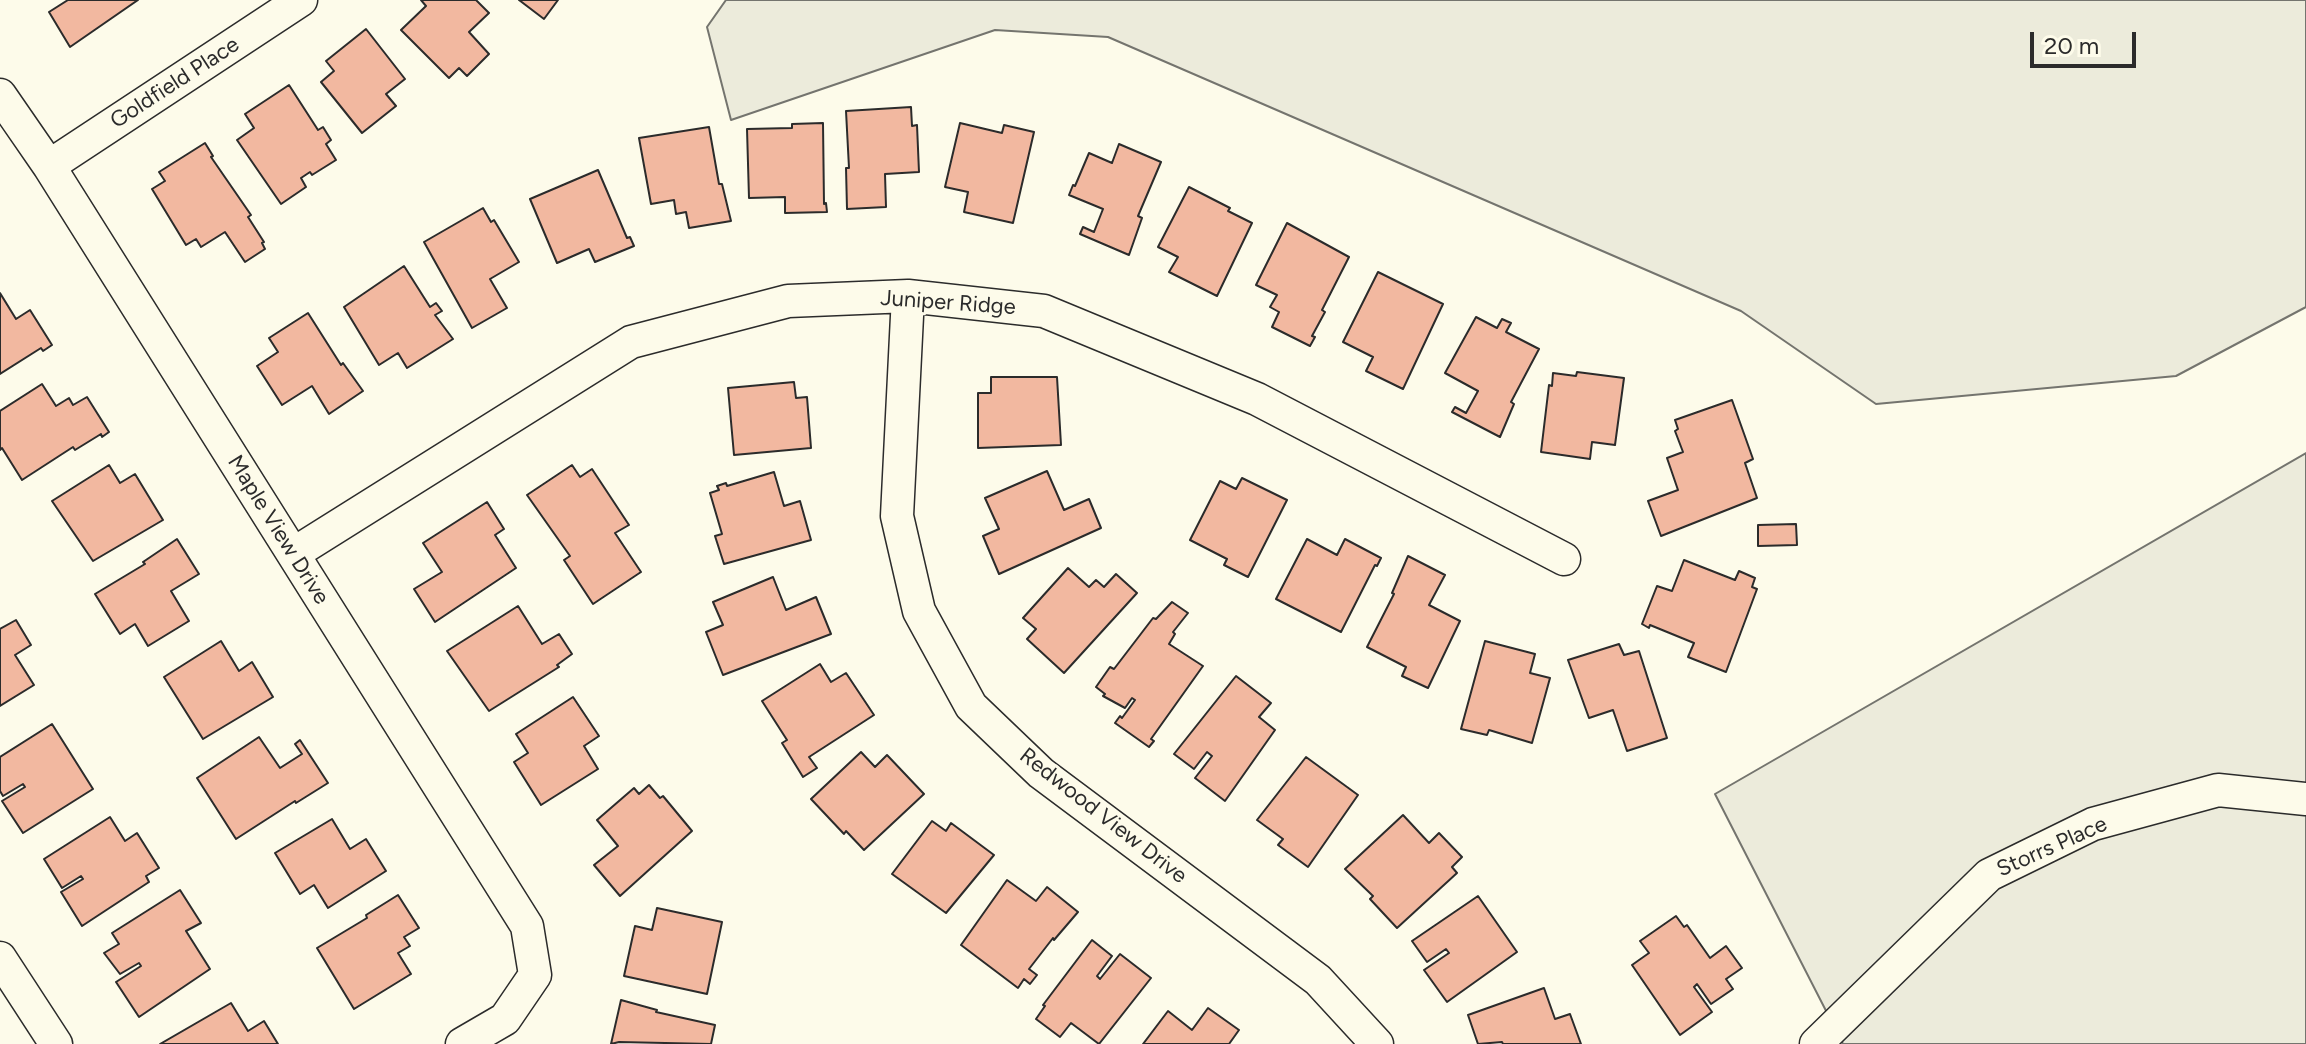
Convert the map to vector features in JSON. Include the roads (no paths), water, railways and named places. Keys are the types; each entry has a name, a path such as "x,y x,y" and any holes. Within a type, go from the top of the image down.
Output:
{"street":[{"name":"Goldfield Place","path":"49,166 301,0"},
{"name":"Maple View Drive","path":"0,95 49,166 527,926 535,975 505,1019 462,1044"},
{"name":"Juniper Ridge","path":"293,554 631,342 788,301 908,296 1044,311 1257,399 1564,559"},
{"name":"Redwood View Drive","path":"908,296 897,516 919,611 971,706 1041,773 1318,980 1377,1044"},
{"name":"Storrs Place","path":"1816,1044 1989,875 2093,824 2218,790 2306,799"},
{"path":"0,958 56,1044"}]}
